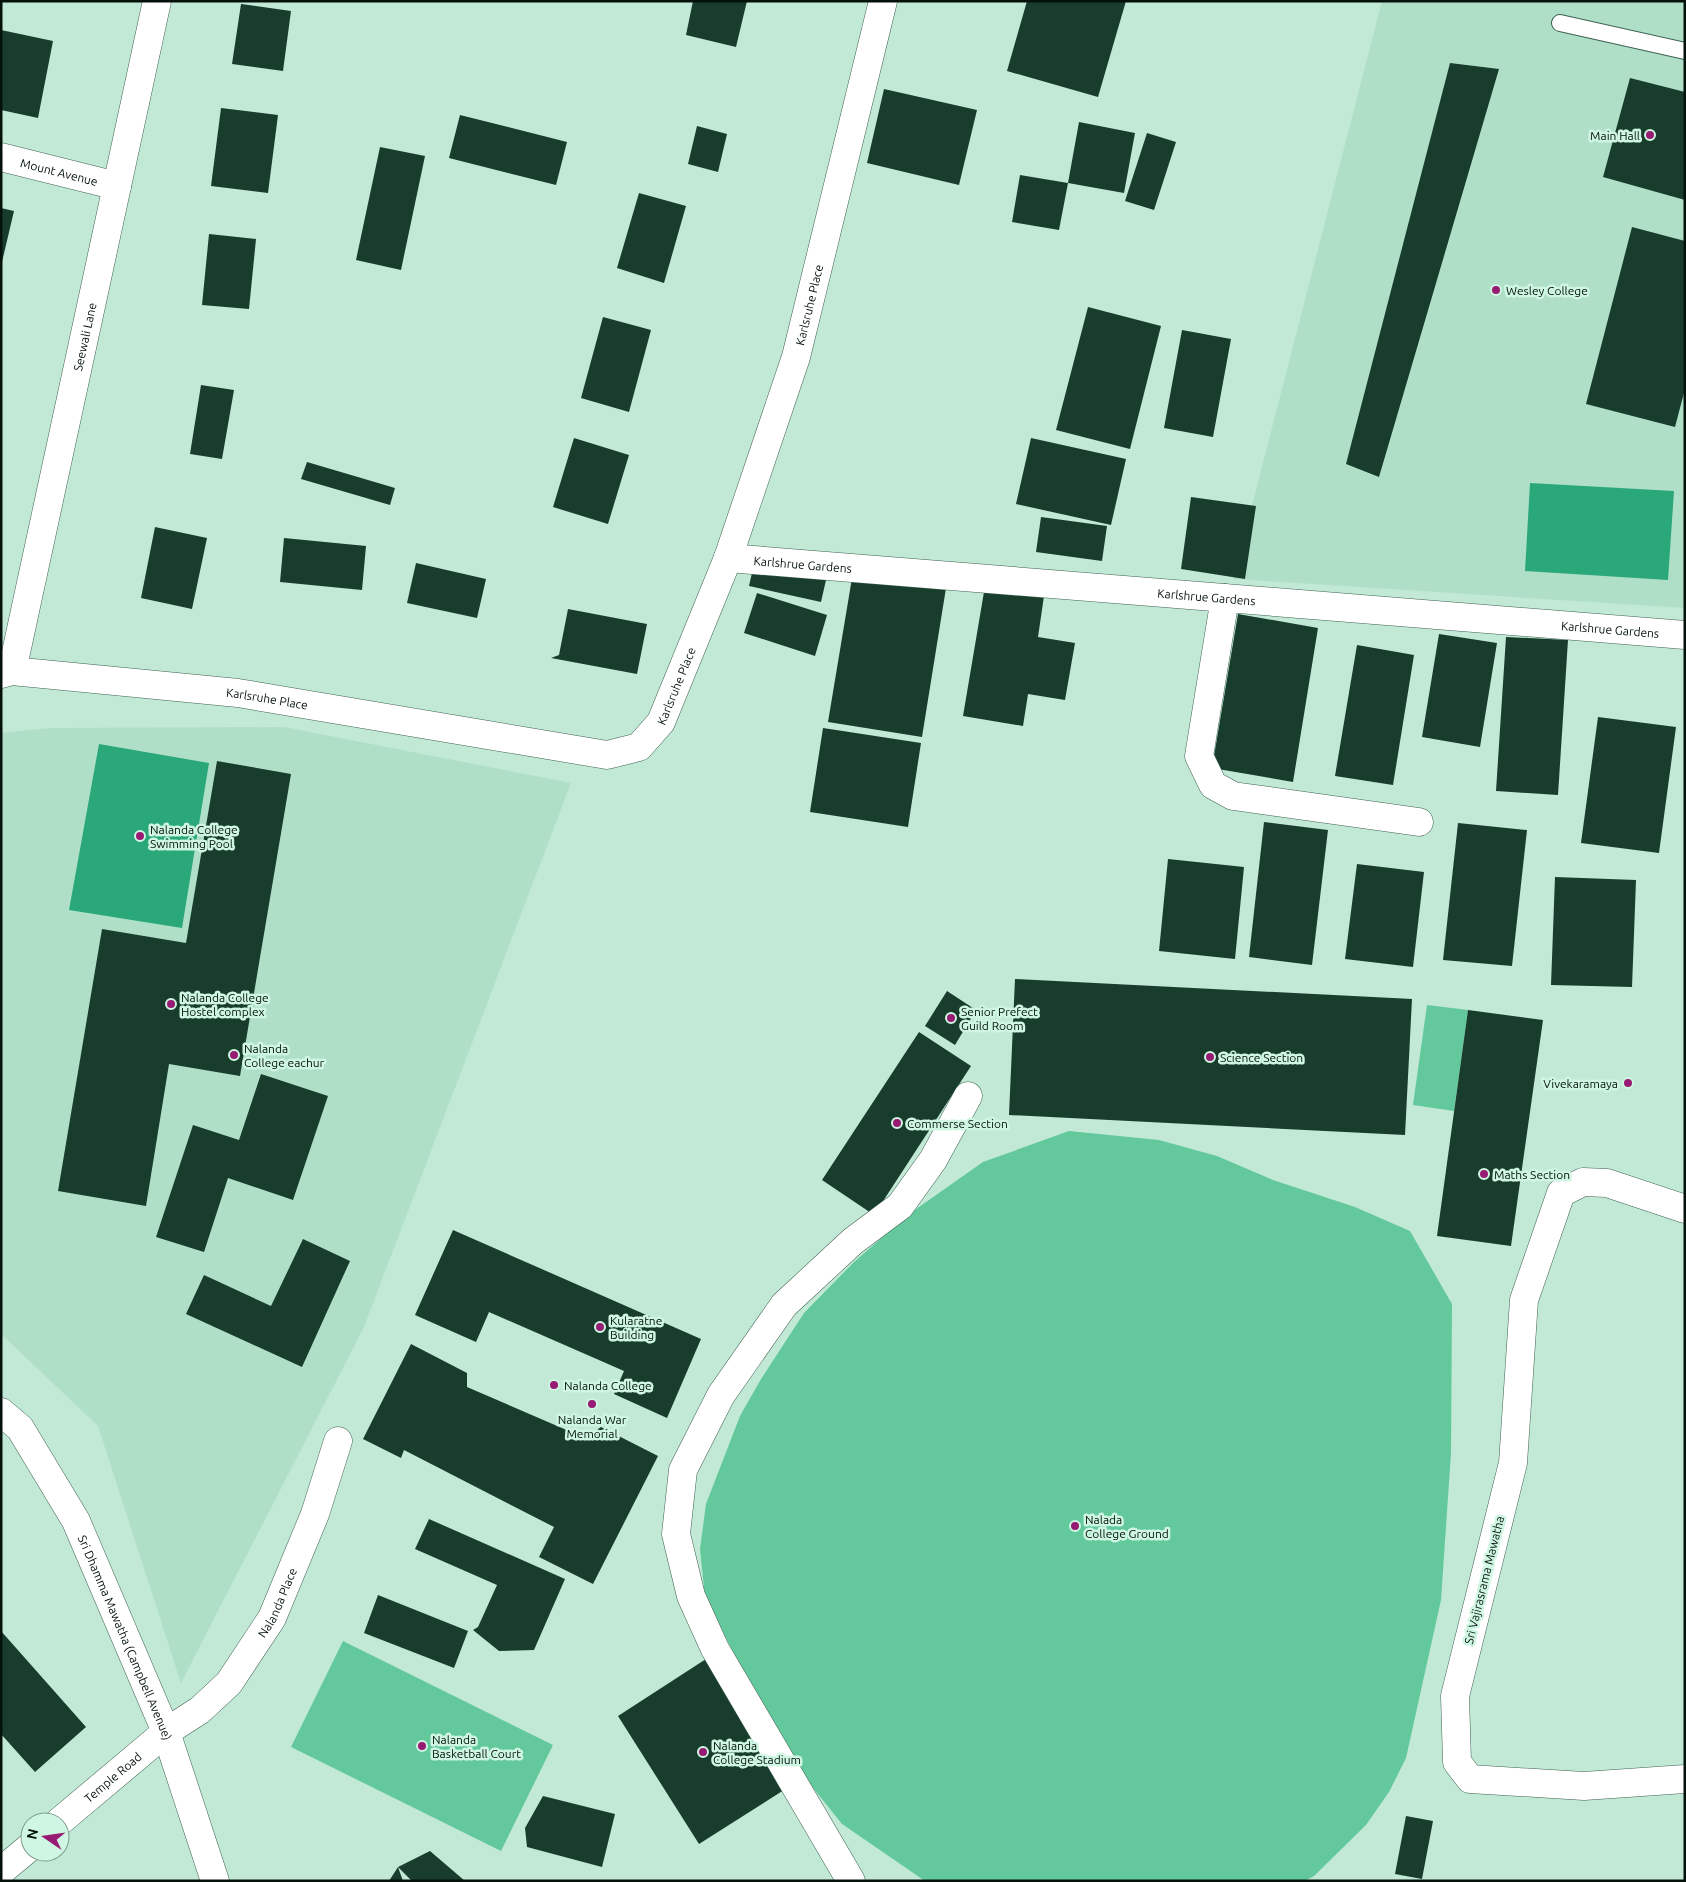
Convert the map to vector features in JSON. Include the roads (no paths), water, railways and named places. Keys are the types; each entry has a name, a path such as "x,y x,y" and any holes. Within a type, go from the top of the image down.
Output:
{"street":[{"name":"Seewali Lane","path":"7,672 157,1"},
{"name":"Karlsruhe Place","path":"7,672 238,692 607,755 639,747 661,722 728,558 796,357 883,1"},
{"name":"Mount Avenue","path":"1,157 117,186"},
{"name":"Karlshrue Gardens","path":"728,558 1685,635"},
{"path":"1225,598 1199,756 1213,785 1233,796 1419,822"},
{"path":"851,1881 804,1804 715,1649 691,1596 676,1534 683,1470 721,1395 784,1305 852,1241 900,1206 933,1160 968,1096"},
{"name":"Sri Vajirasrama Mawatha","path":"1685,1209 1607,1183 1583,1182 1561,1193 1524,1300 1513,1463 1455,1696 1457,1762 1470,1779 1584,1786 1685,1779"},
{"name":"Sri Dhamma Mawatha (Campbell Avenue)","path":"1,1412 20,1428 76,1521 166,1732 215,1881"},
{"name":"Nalanda Place","path":"166,1732 200,1710 229,1683 272,1618 315,1514 338,1441"},
{"name":"Temple Road","path":"70,1813 166,1732"},
{"path":"1,1871 20,1855"}],"lane":[{"path":"1560,24 1685,51"}],"place":[{"name":"Main Hall","path":"1650,135"},
{"name":"Wesley College","path":"1496,290"},
{"name":"Nalanda College Swimming Pool","path":"140,836"},
{"name":"Nalanda College Hostel complex","path":"171,1004"},
{"name":"Senior Prefect Guild Room","path":"951,1018"},
{"name":"Nalanda College eachur","path":"234,1055"},
{"name":"Science Section","path":"1210,1057"},
{"name":"Vivekaramaya","path":"1628,1083"},
{"name":"Commerse Section","path":"897,1123"},
{"name":"Maths Section","path":"1484,1174"},
{"name":"Kularatne Building","path":"600,1327"},
{"name":"Nalanda College","path":"554,1385"},
{"name":"Nalanda War Memorial","path":"592,1404"},
{"name":"Nalada College Ground","path":"1075,1526"},
{"name":"Nalanda Basketball Court","path":"422,1746"},
{"name":"Nalanda College Stadium","path":"703,1752"}]}
